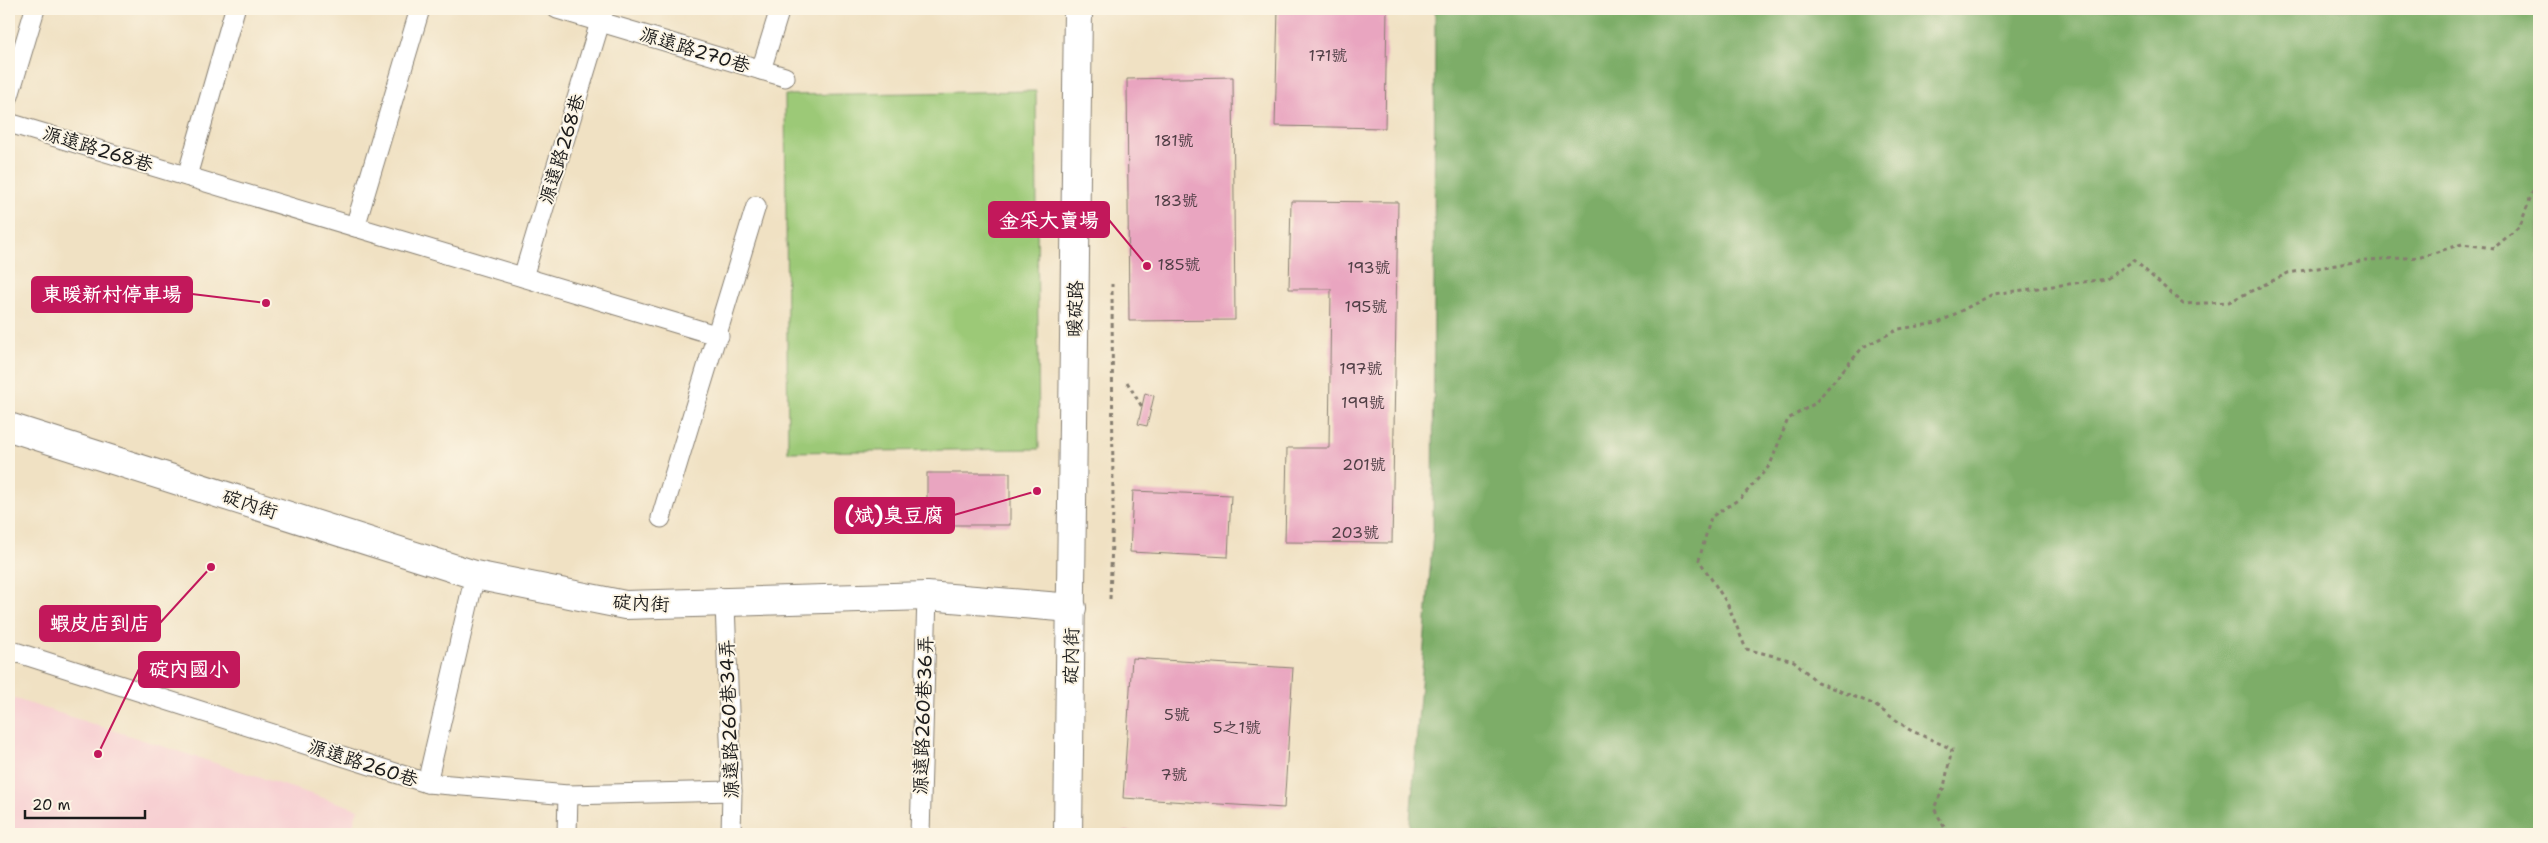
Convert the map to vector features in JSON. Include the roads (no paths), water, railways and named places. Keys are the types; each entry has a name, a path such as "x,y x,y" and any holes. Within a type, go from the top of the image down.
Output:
{"street":[{"name":"暖碇路","path":"1072,608 1078,9"},
{"name":"碇內街","path":"9,427 475,575 624,605 725,604 927,596 1072,608 1068,834"}],"lane":[{"path":"9,96 35,9"},
{"path":"186,176 235,9"},
{"path":"355,227 420,9"},
{"name":"源遠路270巷","path":"557,9 602,15 785,77"},
{"name":"源遠路270巷","path":"761,70 780,9"},
{"name":"源遠路268巷","path":"523,277 602,15"},
{"name":"源遠路268巷","path":"9,123 718,336"},
{"path":"662,518 756,206"},
{"path":"427,784 475,575"},
{"name":"源遠路260巷36弄","path":"920,834 927,596"},
{"name":"源遠路260巷34弄","path":"725,604 732,791 731,834"},
{"name":"源遠路260巷","path":"9,650 427,784 568,795 732,791"},
{"path":"567,834 568,795"}],"place":[{"name":"金采大賣場","path":"1147,266"},
{"name":"東暖新村停車場","path":"266,303"},
{"name":"(斌)臭豆腐","path":"1037,491"},
{"name":"蝦皮店到店","path":"211,567"},
{"name":"碇內國小","path":"98,754"}]}
